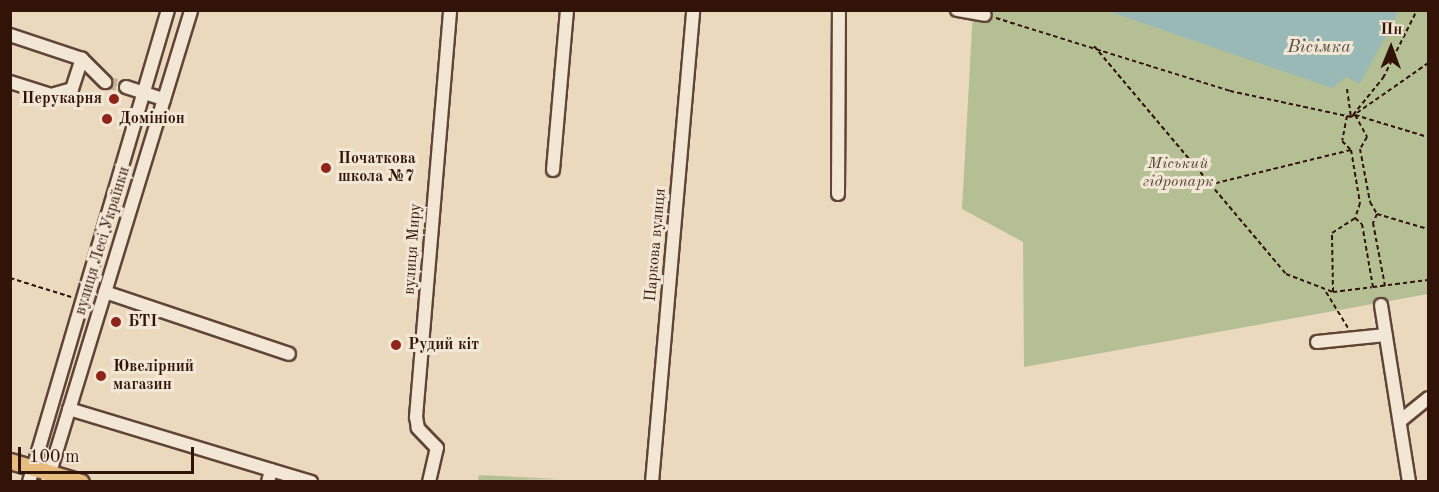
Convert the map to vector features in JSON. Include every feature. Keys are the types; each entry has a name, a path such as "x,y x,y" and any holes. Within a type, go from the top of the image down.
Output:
{"main road":[{"path":"10,461 31,474 81,482"}],"street":[{"name":"вулиця Лесі Українки","path":"31,474 168,10"},
{"name":"вулиця Лесі Українки","path":"48,477 191,10"},
{"name":"вулиця Миру","path":"429,482 437,448 418,428 416,417 450,10"},
{"path":"553,170 567,10"},
{"name":"Паркова вулиця","path":"652,482 693,10"},
{"path":"838,194 839,10"},
{"path":"957,10 985,15"},
{"path":"10,35 82,59 105,82"},
{"path":"10,82 51,95 72,89 82,59"},
{"path":"126,87 164,99"},
{"path":"81,300 104,299 289,354"},
{"path":"1381,305 1409,482"},
{"path":"1317,342 1386,335"},
{"path":"1400,421 1428,398"},
{"path":"69,409 270,476 312,482"}],"path":[{"path":"1349,116 1383,78 1418,10"},
{"path":"985,15 1094,45 1230,91 1349,116 1428,63"},
{"path":"1094,45 1208,186 1286,274 1326,292 1428,280"},
{"path":"1333,292 1332,233 1355,218 1360,203 1351,150 1342,141 1349,116 1347,89"},
{"path":"1355,114 1428,137"},
{"path":"1355,114 1367,137 1360,149 1370,202 1377,214 1428,229"},
{"path":"1208,186 1351,150"},
{"path":"1377,214 1373,223 1385,286"},
{"path":"1355,218 1362,224 1372,287"},
{"path":"10,278 81,300"},
{"path":"1326,292 1334,309 1356,338"}],"green space":[{"name":"Міський гідропарк","path":"973,11 1428,11 1428,294 1024,367 1023,242 962,209"},
{"path":"479,475 560,479 478,481"}],"water":[{"name":"Вісімка","path":"1108,11 1399,11 1360,84 1346,77 1332,88"}],"tunnel":[{"path":"105,82 126,87"}],"place":[{"name":"Перукарня","path":"114,99"},
{"name":"Домiнiон","path":"107,119"},
{"name":"Початкова школа №7","path":"326,168"},
{"name":"БТI","path":"116,322"},
{"name":"Рудий кіт","path":"396,345"},
{"name":"Ювелiрний магазин","path":"101,376"}]}
